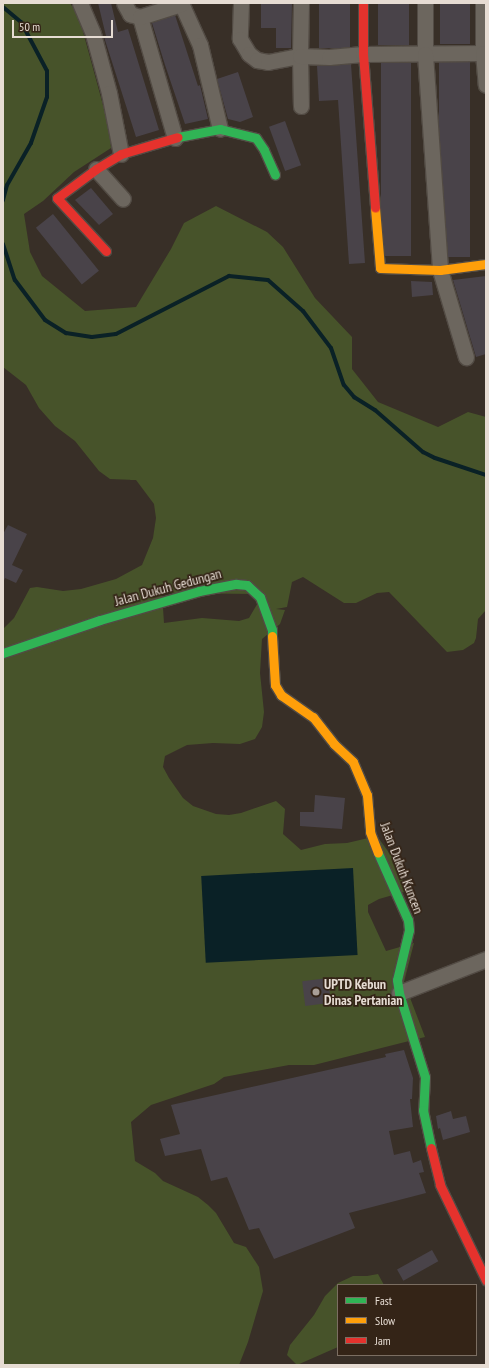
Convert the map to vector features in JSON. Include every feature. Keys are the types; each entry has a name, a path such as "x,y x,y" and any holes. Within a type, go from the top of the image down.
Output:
{"street":[{"path":"80,3 92,34 107,86 121,154"},
{"path":"124,3 130,14 140,16 181,3 200,45 220,129"},
{"path":"241,3 240,39 249,54 257,60 268,62 300,56 329,57 363,54 483,53"},
{"path":"301,3 301,106"},
{"path":"363,3 363,54 378,264 380,268 384,269 440,270 486,264"},
{"path":"425,3 425,54 440,270 466,357"},
{"path":"483,3 483,53 486,85"},
{"path":"140,16 175,138"},
{"path":"106,251 57,198 96,169 121,154 175,138 220,129 256,138 275,175"},
{"path":"96,169 123,199"},
{"name":"Jalan Dukuh Gedungan","path":"3,653 100,620 199,591 236,584 247,585 260,597 272,630 273,677 277,689 281,695 313,717 334,744 353,762"},
{"name":"Jalan Dukuh Kuncen","path":"353,762 361,776 367,795 370,832 384,869 395,889 408,920 409,930 397,980 399,993 425,1077 425,1123 440,1185 486,1280"},
{"path":"399,993 486,959"}],"green space":[{"path":"3,3 70,3 79,17 109,127 111,148 74,172 43,201 24,214 30,252 42,276 85,311 136,307 171,249 184,223 216,206 267,232 283,247 315,298 352,337 352,369 378,402 438,427 468,412 486,417 486,610 478,619 474,643 463,650 447,652 389,592 377,593 356,603 344,603 303,577 292,582 287,607 276,609 285,610 280,624 262,639 260,673 264,712 262,727 255,739 240,744 213,743 187,745 165,756 163,767 169,778 183,798 193,806 216,814 229,815 241,813 276,801 285,809 283,834 301,850 325,844 347,843 377,836 395,861 407,891 379,899 368,905 368,912 386,951 414,943 404,982 425,1037 314,1065 289,1065 224,1077 214,1084 151,1105 131,1122 135,1161 155,1173 163,1181 198,1197 208,1205 216,1213 234,1243 246,1247 259,1267 263,1291 248,1342 239,1365 3,1365 3,629 14,618 30,588 37,587 63,591 81,589 116,579 142,565 153,538 156,518 154,504 136,480 110,479 99,471 75,441 55,426 39,408 26,385 3,367","holes":["162,593 263,594 249,618 239,621 202,618 164,623"]},
{"path":"378,1274 383,1284 337,1284 353,1276"},
{"path":"337,1284 337,1347 297,1365 287,1355 290,1345 314,1315 325,1296"}],"water":[{"path":"353,868 358,955 206,963 201,876"}],"building":[{"path":"98,3 111,3 118,32 128,29 159,130 136,137 104,37 106,36"},
{"path":"261,3 292,3 291,48 276,48 276,28 261,28"},
{"path":"319,3 350,3 350,48 319,48"},
{"path":"378,3 409,3 409,45 378,45"},
{"path":"440,3 470,3 470,44 440,44"},
{"path":"175,15 198,86 200,85 208,119 185,124 152,23"},
{"path":"439,62 470,62 470,257 439,257"},
{"path":"381,63 411,63 411,256 381,256"},
{"path":"351,64 365,263 349,264 338,100 319,101 317,66"},
{"path":"238,72 253,117 240,122 228,119 217,79"},
{"path":"285,121 301,165 285,171 269,127"},
{"path":"91,188 113,214 99,225 75,200"},
{"path":"53,214 99,271 82,285 36,228"},
{"path":"486,276 486,354 476,357 453,280"},
{"path":"411,281 432,282 433,295 412,297"},
{"path":"8,525 27,534 12,565 23,570 16,583 5,578 3,583 3,534"},
{"path":"315,795 345,798 342,829 300,826 300,812 314,812"},
{"name":"UPTD Kebun Dinas Pertanian","path":"328,978 331,1003 305,1006 302,981"},
{"path":"404,1050 413,1078 412,1099 410,1099 413,1127 389,1131 394,1155 410,1151 413,1163 421,1160 424,1172 419,1173 426,1193 349,1213 355,1228 274,1259 259,1228 249,1230 227,1177 211,1181 201,1149 165,1156 160,1139 180,1134 171,1105 386,1057 385,1054"},
{"path":"451,1111 453,1119 466,1116 470,1132 443,1140 440,1128 438,1129 436,1116"},
{"path":"432,1250 438,1261 403,1281 397,1269"}],"waterway":[{"path":"3,7 21,22 47,71 47,97 31,143 7,185 3,200"},
{"path":"3,244 15,280 45,320 66,333 92,337 116,334 229,276 268,280 303,311 331,348 344,385 354,397 375,410 423,452 435,458 486,475"}],"traffic: fast":[{"path":"178,137 220,129 256,138 264,150 275,175"},
{"path":"3,653 100,620 199,591 236,584 247,585 260,597 272,630 272,636"},
{"path":"378,853 408,920 409,930 397,980 399,993 425,1077 423,1110 431,1148"}],"traffic: slow":[{"path":"375,208 380,268 440,270 486,264"},
{"path":"272,636 275,685 281,695 313,717 334,744 353,762 367,795 370,832 378,853"}],"traffic: jam":[{"path":"363,3 363,54 375,208"},
{"path":"106,251 57,198 96,169 121,154 178,137"},
{"path":"431,1148 440,1185 486,1280"}],"place":[{"name":"UPTD Kebun Dinas Pertanian","path":"316,992"}]}
